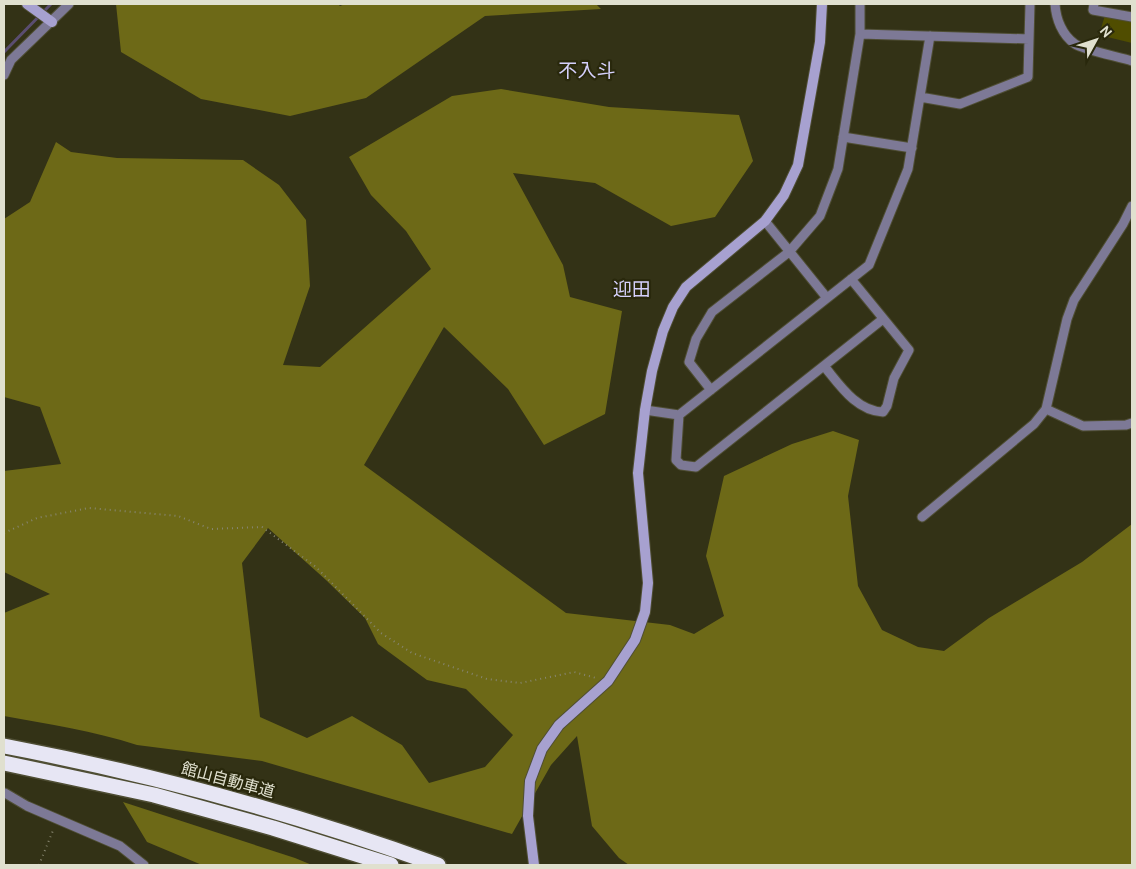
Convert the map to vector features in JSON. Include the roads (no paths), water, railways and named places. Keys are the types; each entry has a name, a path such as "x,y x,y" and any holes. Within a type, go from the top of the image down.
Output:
{"highway":[{"name":"館山自動車道","path":"4,746 158,780 278,812 438,865"},
{"name":"館山自動車道","path":"4,763 154,795 273,828 391,865"}],"street":[{"path":"27,4 52,22"},
{"path":"4,75 11,60 69,4"},
{"path":"534,865 528,816 530,781 538,756 548,738 559,725 608,681 635,640 645,612 648,582 638,473 645,410 652,371 663,331 673,308 686,287 765,221 784,195 798,164 820,42 822,4"},
{"path":"711,390 689,362 696,339 712,312 790,252 820,216 838,169 860,34 860,4"},
{"path":"920,97 960,104 1028,77 1030,4"},
{"path":"1055,4 1056,18 1064,32 1076,45 1132,59 1132,69"},
{"path":"1094,4 1092,10 1132,17"},
{"path":"860,34 1029,39"},
{"path":"645,410 679,415 869,265 908,168 930,36"},
{"path":"844,137 912,148"},
{"path":"922,518 1034,424 1046,409 1067,319 1074,300 1123,224 1132,206"},
{"path":"765,221 826,298"},
{"path":"824,366 852,399 876,412 883,412 887,406 894,378 909,350 851,279"},
{"path":"679,415 676,460 681,465 696,467 883,318"},
{"path":"1046,409 1083,426 1126,425 1132,423"},
{"path":"5,793 27,806 120,846 144,865"}],"waterway":[{"path":"4,52 51,4"}],"district":[{"name":"不入斗","path":"587,70"},
{"name":"迎田","path":"632,289"}]}
